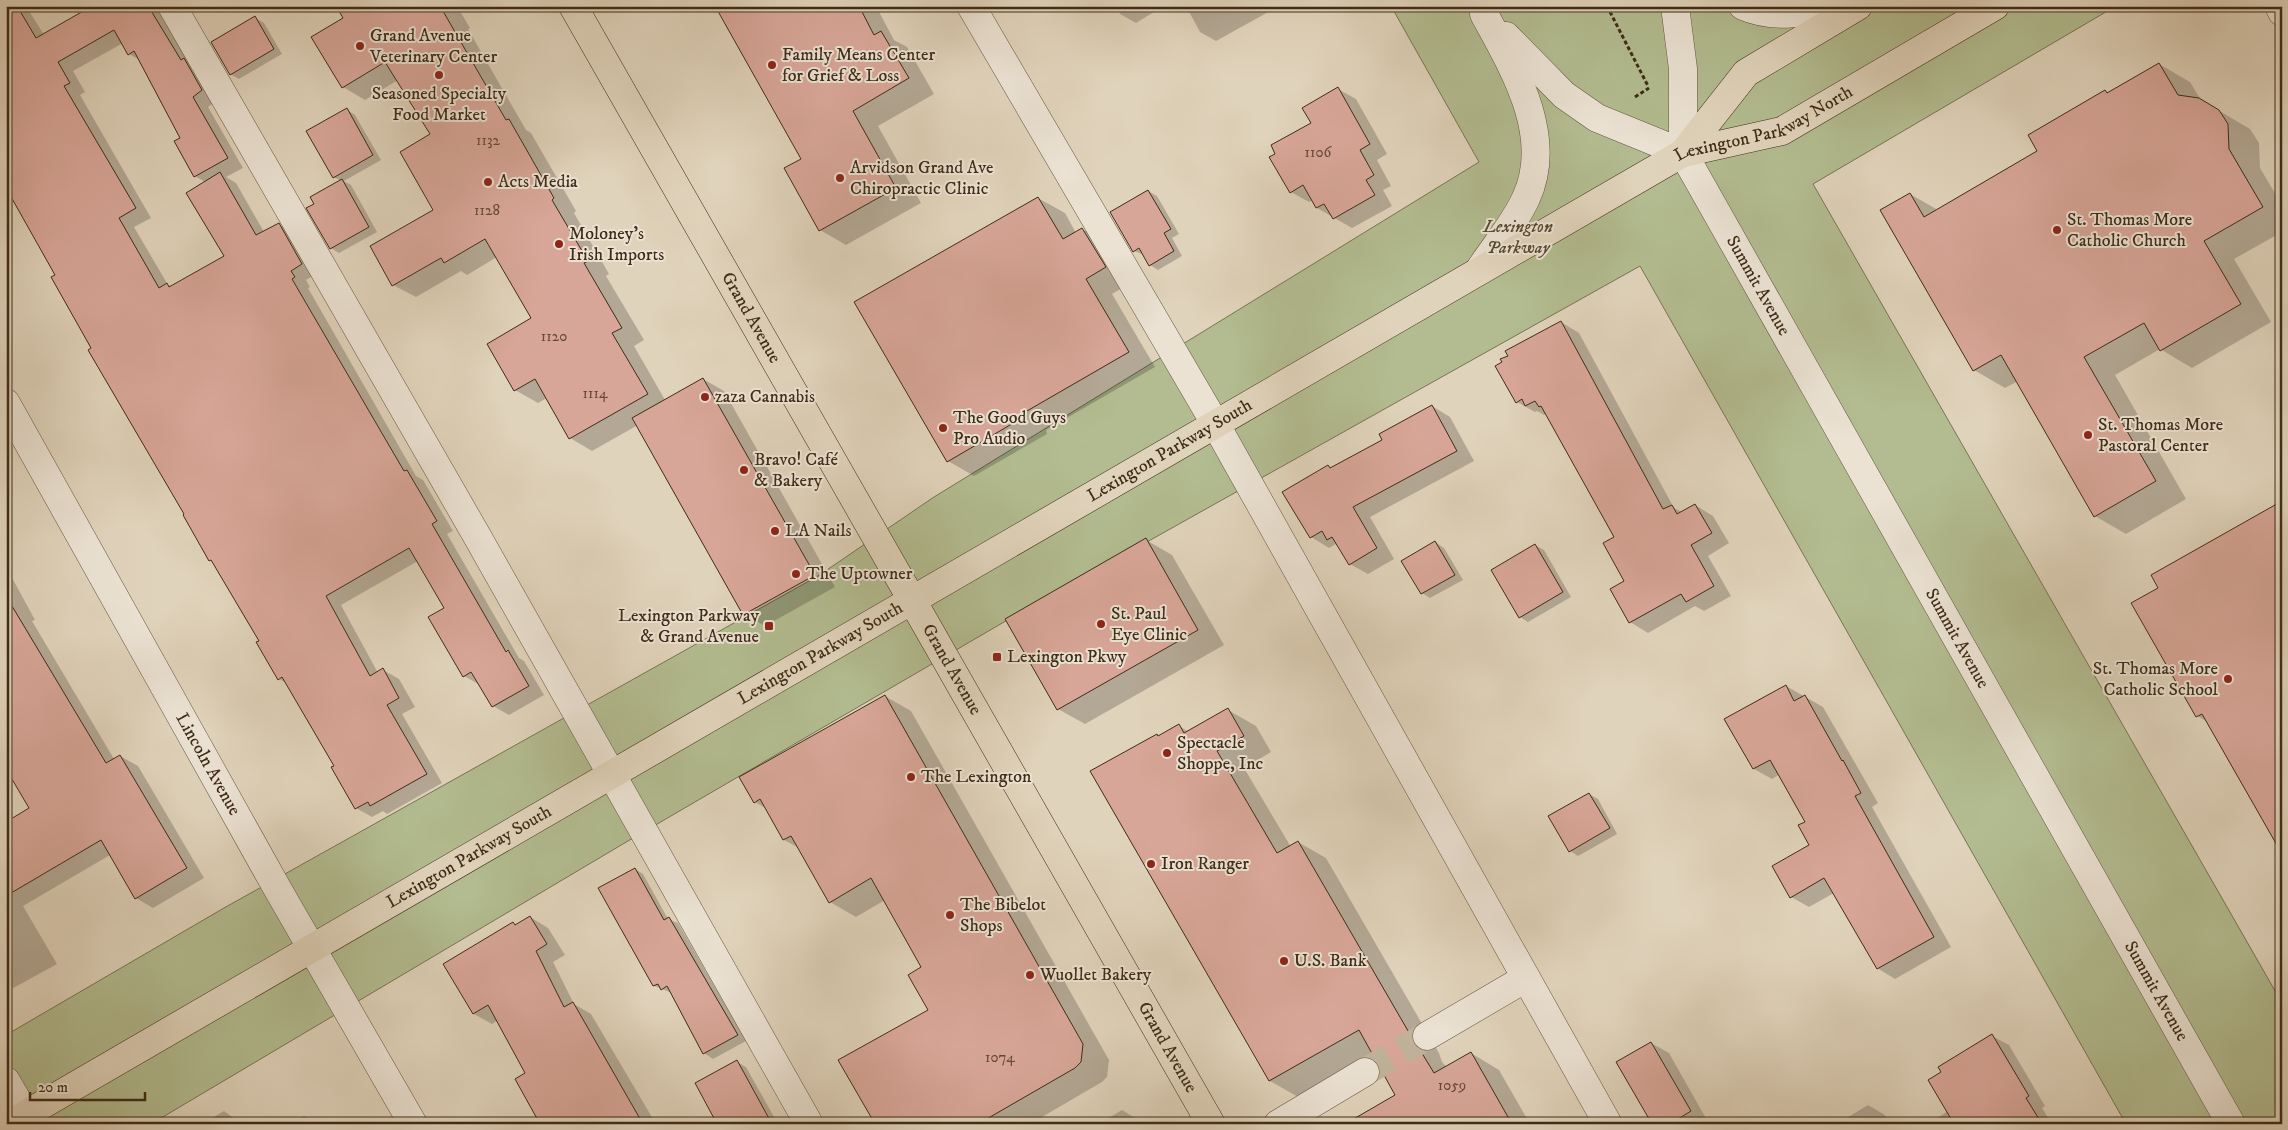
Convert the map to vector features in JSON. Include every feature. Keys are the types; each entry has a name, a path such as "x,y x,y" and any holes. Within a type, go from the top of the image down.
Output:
{"main road":[{"name":"Grand Avenue","path":"573,6 1211,1124"},
{"name":"Lexington Parkway North","path":"1683,153 1746,72 1858,6"},
{"name":"Lexington Parkway North","path":"1683,153 1782,131 1995,6"},
{"name":"Lexington Parkway South","path":"22,1121 311,948 1683,153"}],"street":[{"path":"172,6 809,1124"},
{"path":"971,6 1216,425 1608,1124"},
{"name":"Summit Avenue","path":"1675,6 1683,69 1683,153 2230,1124"},
{"path":"1743,6 1759,13 1787,15 1841,6"},
{"path":"2279,6 2282,12"},
{"path":"1482,10 1564,95 1597,118 1683,153"},
{"path":"1480,269 1526,199 1533,180 1536,162 1534,131 1527,106 1510,63 1482,10"},
{"name":"Lincoln Avenue","path":"6,403 311,948 413,1124"},
{"path":"1428,1036 1526,978"},
{"path":"1278,1124 1366,1072"},
{"path":"6,1081 22,1121"}],"path":[{"path":"1607,6 1650,88 1630,99"}],"green space":[{"name":"Lexington Parkway","path":"1391,6 2116,6 1813,184 2282,1003 2282,1124 2126,1124 1640,266 1004,622 628,841 151,1124 6,1124 6,1035 224,908 818,576 934,497 1479,162"}],"building":[{"path":"6,6 17,6 36,38 92,6 155,6 150,9 181,60 184,58 202,90 193,97 228,158 194,177 174,141 180,138 134,51 128,55 114,30 58,62 70,83 64,86 136,208 119,218 159,288 167,283 169,287 224,256 186,193 220,172 256,235 279,223 302,264 291,271 295,277 292,279 404,471 407,470 437,521 432,524 506,652 508,650 529,686 492,707 471,672 463,677 428,617 444,608 409,548 326,596 370,676 383,668 399,698 387,705 427,774 370,806 368,802 355,809 331,767 334,766 282,677 278,680 256,642 259,641 211,560 209,561 184,514 88,350 91,348 51,277 55,275 6,188"},
{"path":"336,6 440,6 506,120 509,119 554,198 552,200 588,261 584,263 622,328 612,333 648,394 569,439 535,379 514,391 487,344 531,318 485,239 444,263 441,258 392,286 370,246 433,210 400,152 430,134 385,62 342,88 311,37 343,18"},
{"path":"715,6 859,6 874,35 881,31 909,78 853,111 896,188 819,231 784,168 801,159"},
{"path":"255,16 274,49 230,75 211,42"},
{"name":"St. Thomas More Catholic Church","path":"2159,63 2178,95 2199,98 2219,110 2228,124 2229,149 2263,207 2204,241 2241,304 2160,351 2144,323 2084,357 2156,481 2094,517 2001,355 1973,371 1880,210 1910,193 1924,217 2037,151 2028,135 2105,90 2107,93"},
{"path":"1338,87 1370,144 1360,150 1374,175 1366,180 1375,195 1333,219 1324,204 1316,208 1303,185 1290,193 1269,157 1275,154 1271,145 1311,123 1302,108"},
{"path":"347,108 373,155 333,178 306,131"},
{"path":"342,179 369,227 330,249 306,208 314,204 310,197"},
{"path":"1148,190 1171,229 1164,233 1174,251 1149,266 1139,248 1133,252 1110,212"},
{"path":"1038,197 1063,239 1082,228 1106,267 1086,279 1129,352 1020,415 1022,418 947,462 854,302"},
{"path":"1561,321 1663,509 1672,505 1677,514 1695,504 1712,533 1691,545 1714,586 1686,602 1681,594 1629,623 1610,589 1624,581 1603,543 1614,537 1541,406 1539,407 1535,401 1525,406 1522,399 1516,403 1495,366 1502,362 1500,359 1508,356 1505,351"},
{"path":"703,378 815,575 743,615 632,418"},
{"path":"1432,405 1457,451 1353,507 1377,548 1349,565 1332,537 1327,540 1322,531 1310,538 1282,492 1328,465 1330,468 1382,440 1379,434"},
{"name":"St. Thomas More Catholic School","path":"2282,501 2282,854 2202,714 2196,717 2131,603 2158,588 2151,575"},
{"name":"St. Paul Eye Clinic","path":"1146,538 1198,630 1057,710 1005,619"},
{"path":"1435,541 1455,575 1421,594 1401,561"},
{"path":"1535,544 1563,592 1519,618 1491,570"},
{"path":"6,596 106,763 120,755 187,868 135,899 101,840 6,896 6,822 29,808 6,769"},
{"path":"1786,685 1794,701 1805,695 1861,793 1855,796 1934,937 1877,969 1824,878 1790,898 1772,866 1809,845 1798,825 1805,822 1770,760 1753,769 1724,719"},
{"path":"885,695 1083,1044 1081,1062 1075,1068 978,1124 875,1124 838,1060 928,1010 908,975 921,967 871,878 829,903 791,836 783,840 760,799 754,803 739,777"},
{"path":"1228,708 1244,736 1217,751 1277,853 1298,841 1414,1044 1420,1050 1434,1073 1471,1052 1512,1124 1345,1124 1395,1095 1359,1030 1269,1081 1090,771 1157,734 1158,736 1179,724 1184,733"},
{"path":"1589,793 1610,828 1569,852 1548,816"},
{"path":"635,868 664,920 669,917 738,1035 703,1054 667,986 661,990 658,984 653,986 598,888"},
{"path":"530,916 547,944 536,951 564,1007 573,1002 643,1124 540,1124 515,1079 525,1073 488,1005 473,1014 443,964 513,922 515,925"},
{"path":"1992,1034 2029,1096 2026,1098 2042,1124 1954,1124 1928,1080 1941,1072 1938,1067"},
{"path":"1651,1042 1691,1111 1670,1124 1652,1124 1616,1062"},
{"path":"737,1060 772,1124 717,1124 695,1083"}],"tunnel":[{"path":"1365,1072 1427,1036"}],"place":[{"name":"Grand Avenue Veterinary Center","path":"360,46"},
{"name":"Family Means Center for Grief & Loss","path":"772,65"},
{"name":"Seasoned Specialty Food Market","path":"439,75"},
{"name":"Arvidson Grand Ave Chiropractic Clinic","path":"840,178"},
{"name":"Acts Media","path":"488,182"},
{"name":"St. Thomas More Catholic Church","path":"2057,230"},
{"name":"Moloney’s Irish Imports","path":"559,244"},
{"name":"zaza Cannabis","path":"705,397"},
{"name":"The Good Guys Pro Audio","path":"943,428"},
{"name":"St. Thomas More Pastoral Center","path":"2088,435"},
{"name":"Bravo! Café & Bakery","path":"744,470"},
{"name":"LA Nails","path":"775,531"},
{"name":"The Uptowner","path":"796,574"},
{"name":"St. Paul Eye Clinic","path":"1101,624"},
{"name":"Lexington Parkway & Grand Avenue","path":"769,626"},
{"name":"Lexington Pkwy","path":"997,657"},
{"name":"St. Thomas More Catholic School","path":"2228,679"},
{"name":"Spectacle Shoppe, Inc","path":"1167,753"},
{"name":"The Lexington","path":"911,777"},
{"name":"Iron Ranger","path":"1151,864"},
{"name":"The Bibelot Shops","path":"950,915"},
{"name":"U.S. Bank","path":"1284,961"},
{"name":"Wuollet Bakery","path":"1030,975"}]}
